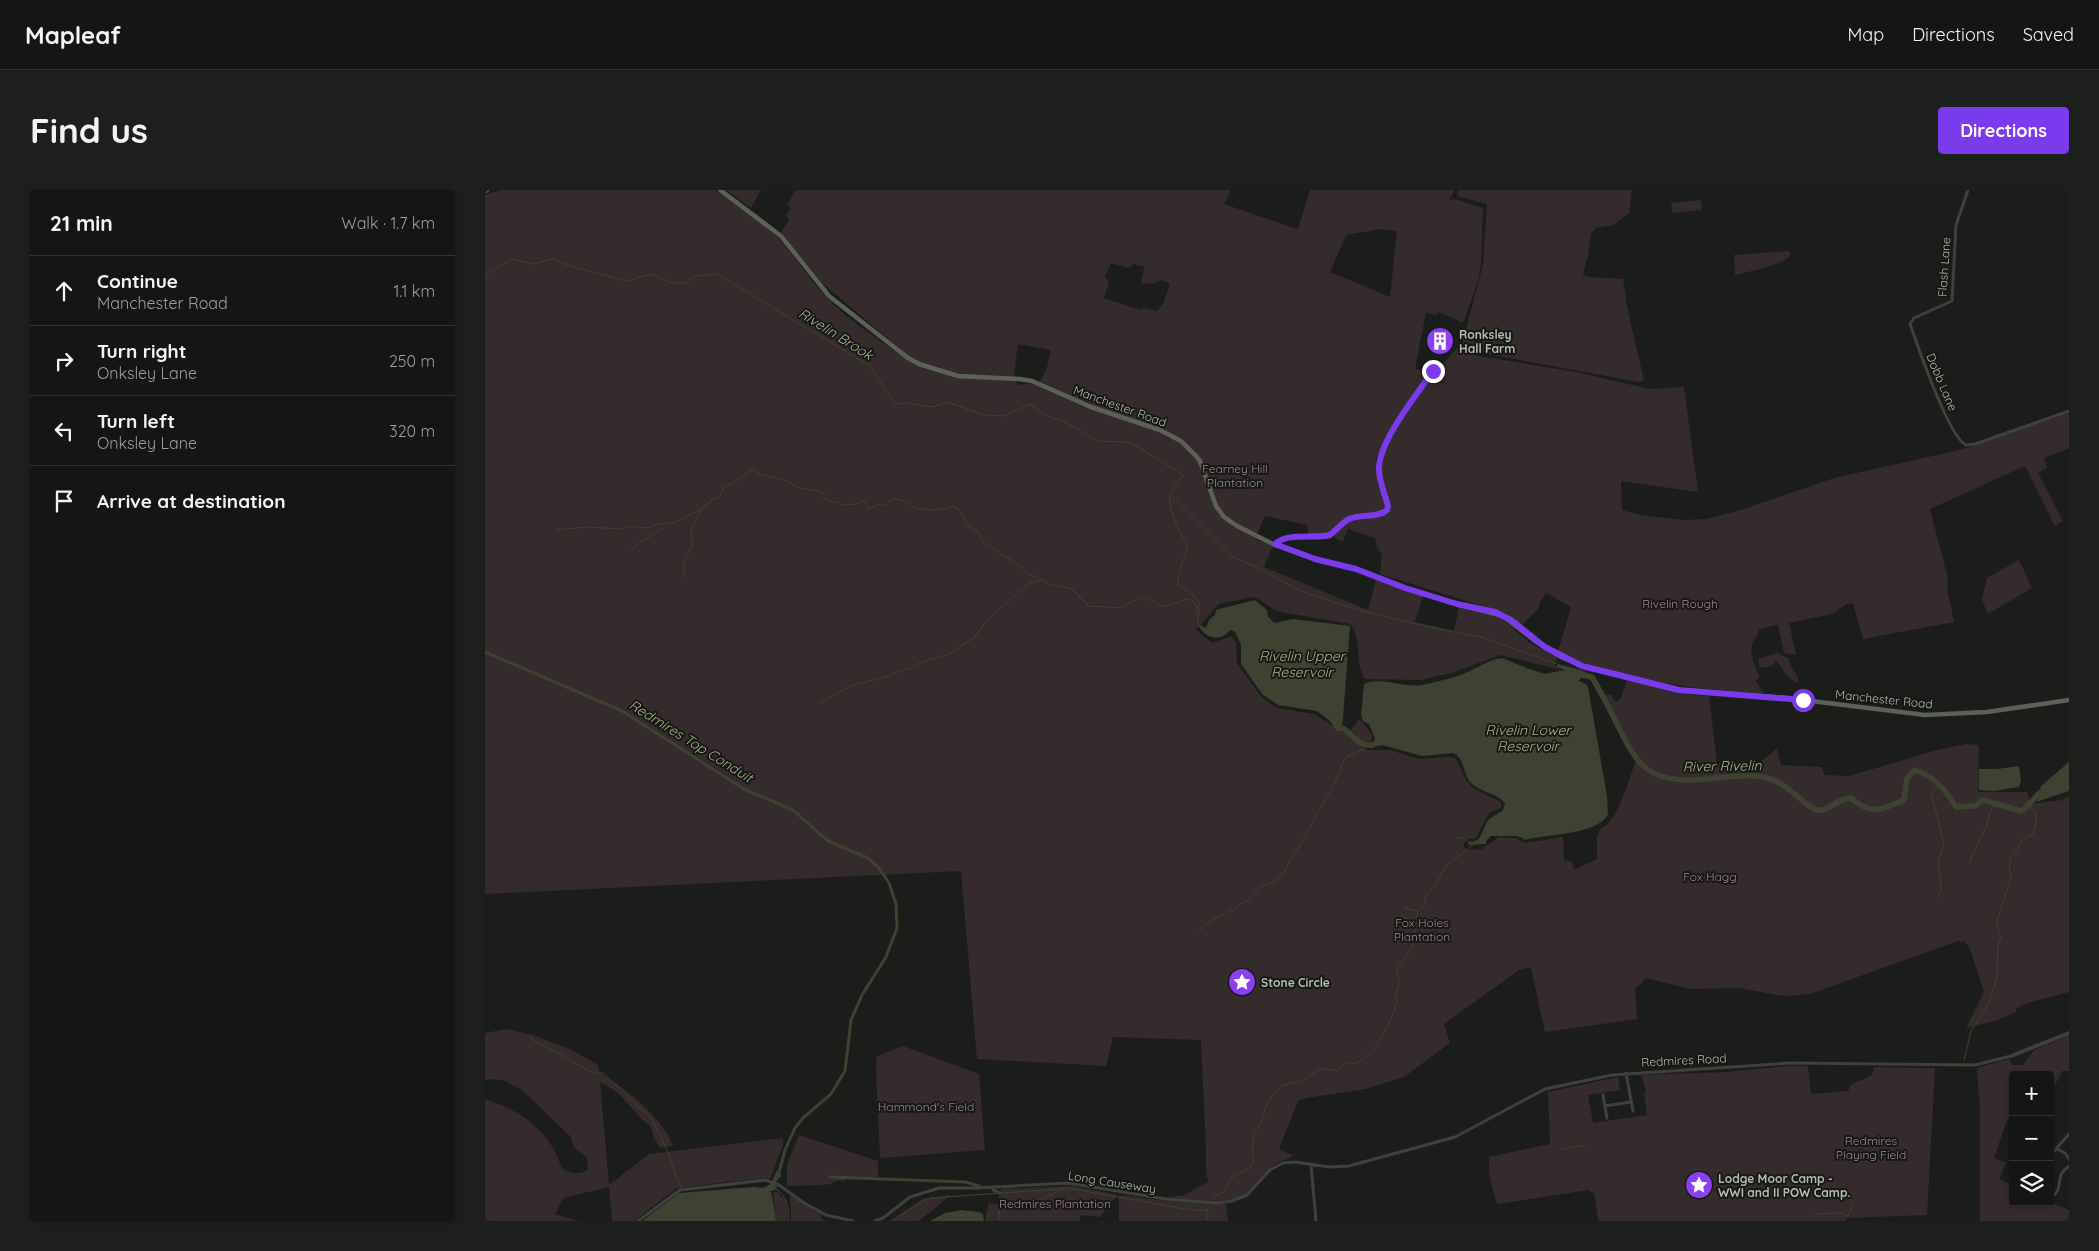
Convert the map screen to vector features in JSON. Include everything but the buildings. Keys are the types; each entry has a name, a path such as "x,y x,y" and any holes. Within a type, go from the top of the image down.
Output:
{"main road":[{"name":"Manchester Road","path":"720,190 771,228 789,246 829,296 903,355 919,364 958,376 1032,381 1091,408 1160,430 1181,441 1195,455 1203,469 1213,500 1224,517 1237,526 1275,544 1315,559 1356,569 1405,588 1457,604 1495,612 1511,620 1535,641 1571,662 1670,688 1695,692 1838,704 1925,715 1987,712 2069,700"}],"street":[{"name":"Flash Lane","path":"1911,321 1952,301 1957,225 1968,190"},
{"name":"Dobb Lane","path":"1911,321 1910,324 1933,387 1960,441 1966,445 1975,444 2069,411"},
{"path":"1275,544 1282,540 1305,536 1330,535 1347,520 1361,515 1379,515 1387,510 1388,506 1379,470 1382,454 1389,436 1434,371"},
{"name":"Redmires Road","path":"1311,1165 1345,1167 1449,1139 1539,1091 1582,1080 1626,1073 1722,1069 1790,1063 1975,1065 2011,1056 2069,1033"},
{"path":"1626,1073 1633,1111"},
{"path":"1603,1095 1607,1118"},
{"path":"1605,1106 1631,1102"},
{"path":"2054,1152 2069,1134"},
{"path":"2057,1149 2065,1153 2069,1159"},
{"name":"Long Causeway","path":"875,1221 883,1218 907,1199 939,1188 1069,1183 1166,1199 1229,1202 1243,1197 1270,1170 1280,1164 1291,1162 1311,1165"},
{"path":"1311,1165 1317,1221"},
{"path":"2054,1195 2056,1194 2061,1174 2069,1166"},
{"path":"638,1221 680,1190 769,1181 778,1184 817,1211 831,1217 853,1221"}],"green space":[{"path":"501,190 714,190 741,207 770,230 784,244 813,282 833,304 894,351 898,347 822,283 781,232 789,220 786,215 791,208 787,205 796,190 1231,190 1224,204 1298,229 1310,190 1455,190 1449,200 1454,199 1483,208 1479,277 1464,321 1461,322 1439,312 1435,315 1426,313 1415,369 1429,372 1387,437 1376,459 1378,485 1383,494 1387,496 1380,471 1383,454 1412,403 1459,346 1478,356 1576,372 1649,389 1684,387 1698,492 1621,481 1622,510 1640,515 1683,520 1707,519 1744,509 1834,478 1964,449 2069,412 2069,448 2044,458 2047,468 2038,473 2063,521 2055,526 2025,466 1930,509 1948,579 1947,588 1954,622 1863,639 1853,603 1847,604 1832,614 1789,623 1796,655 1784,653 1778,625 1759,629 1752,644 1751,652 1759,677 1756,681 1764,694 1659,682 1633,677 1582,662 1558,652 1571,607 1546,593 1539,604 1539,608 1521,626 1505,613 1380,574 1382,554 1377,548 1375,538 1348,529 1343,541 1338,540 1331,533 1323,535 1308,534 1307,525 1265,516 1255,539 1273,546 1264,567 1368,610 1376,580 1423,596 1415,622 1454,631 1459,607 1502,618 1530,643 1558,657 1554,665 1561,670 1501,655 1451,673 1420,680 1365,679 1360,665 1358,644 1350,624 1276,611 1253,597 1219,604 1196,630 1212,643 1231,636 1236,642 1237,663 1262,698 1277,708 1314,714 1347,735 1359,719 1372,734 1372,741 1363,747 1366,750 1390,750 1419,759 1450,757 1456,759 1466,780 1474,789 1501,802 1501,808 1489,813 1476,838 1468,839 1463,844 1466,850 1482,849 1499,837 1515,838 1525,843 1563,837 1564,860 1572,862 1574,870 1597,859 1597,838 1600,829 1606,825 1617,810 1635,763 1636,756 1605,694 1611,695 1616,702 1621,698 1627,680 1693,695 1709,696 1717,763 1762,761 1777,748 1781,765 1822,767 1824,775 1849,776 1937,750 1966,744 1979,745 1978,792 2027,792 2031,804 2062,800 2069,796 2069,992 2027,1003 2017,1008 2016,1012 1998,1020 1966,1028 1984,992 1970,949 1965,942 1958,941 1810,994 1785,996 1738,988 1690,989 1646,978 1635,989 1637,1019 1545,1032 1531,967 1519,970 1444,1024 1450,1043 1404,1077 1366,1089 1306,1098 1298,1101 1279,1149 1293,1155 1275,1164 1249,1191 1238,1198 1207,1201 1165,1197 1184,1195 1208,1182 1201,1040 1113,1037 1106,1066 977,1059 961,871 485,894 485,195","holes":["1381,229 1397,231 1390,297 1330,272 1346,235","1111,263 1129,268 1134,264 1144,267 1141,284 1156,283 1162,280 1170,284 1163,304 1157,311 1143,308 1140,310 1104,298 1109,282 1105,277","1018,344 1051,350 1047,368 1040,382 1017,385 1014,375"]},
{"path":"726,190 761,190 751,208"},
{"path":"1459,190 1632,190 1629,213 1613,225 1596,228 1591,233 1588,258 1583,275 1623,279 1627,307 1644,380 1639,382 1488,354 1462,344 1483,265 1487,204 1457,196"},
{"path":"1701,200 1702,210 1672,213 1671,203"},
{"path":"1789,251 1791,255 1781,262 1735,275 1734,255"},
{"path":"2019,560 2032,588 1988,614 1982,600 1987,578"},
{"path":"1777,653 1788,658 1799,683 1788,677 1776,660 1773,666 1760,668 1758,659"},
{"path":"507,1029 533,1035 572,1050 598,1065 599,1073 631,1095 661,1125 673,1146 660,1148 654,1138 651,1127 641,1119 619,1094 600,1082 609,1185 649,1154 783,1138 783,1145 770,1179 764,1178 677,1188 634,1221 612,1221 609,1187 563,1198 555,1214 579,1221 485,1221 485,1099 511,1109 533,1124 550,1144 562,1169 572,1173 582,1173 588,1169 587,1157 574,1148 570,1136 523,1091 505,1081 485,1080 485,1033"},
{"path":"2069,1036 2069,1071 2062,1071 2055,1085 2054,1071 2009,1071 2009,1118 1994,1158 2006,1163 1999,1179 2009,1183 2009,1206 2054,1206 2054,1204 2069,1210 2069,1221 1980,1221 1980,1111 1977,1068 2009,1059 2013,1065 2023,1065 2034,1050"},
{"name":"Hammond's Field","path":"903,1046 979,1074 985,1150 880,1158 877,1056"},
{"name":"Redmires Playing Field","path":"1808,1066 1811,1094 1848,1091 1851,1085 1872,1075 1874,1067 1935,1068 1927,1215 1847,1218 1846,1221 1598,1221 1595,1197 1588,1190 1499,1204 1496,1202 1489,1172 1489,1157 1550,1144 1548,1092 1618,1077 1620,1090 1588,1095 1593,1123 1647,1115 1644,1094 1646,1091 1641,1075 1727,1072"},
{"path":"799,1135 878,1161 878,1177 849,1177 843,1182 838,1180 831,1184 787,1186 787,1164"},
{"name":"Redmires Plantation","path":"1074,1186 1117,1196 1100,1217 1081,1215 1079,1221 985,1221 989,1203 1000,1205 1001,1189"},
{"path":"773,1192 777,1192 786,1201 788,1221 776,1221"},
{"path":"790,1195 820,1214 823,1220 827,1221 791,1221"},
{"path":"951,1195 919,1221 889,1221 923,1199"},
{"name":"Redmires Plantation","path":"1123,1195 1158,1200 1226,1204 1228,1221 1119,1221 1119,1197"}],"water":[{"name":"Rivelin Upper Reservoir","path":"1255,600 1267,610 1268,617 1275,623 1293,619 1350,626 1342,731 1337,731 1329,720 1317,711 1278,705 1262,694 1241,664 1241,644 1235,632 1230,630 1222,637 1217,638 1209,636 1198,625 1206,628 1209,620 1215,615 1216,610"},
{"name":"Rivelin Lower Reservoir","path":"1502,658 1545,674 1565,670 1557,667 1557,664 1589,674 1589,678 1580,678 1579,681 1588,687 1607,796 1608,815 1602,822 1570,833 1524,840 1516,836 1491,836 1486,841 1486,844 1468,845 1468,841 1472,842 1479,839 1488,820 1503,810 1505,804 1499,797 1480,789 1468,780 1457,755 1453,753 1422,756 1382,745 1369,748 1367,746 1375,738 1369,724 1363,721 1361,715 1364,684 1378,681 1422,685 1458,676 1493,660"},
{"path":"2069,762 2069,791 2036,802 2043,792 2040,787"},
{"path":"2019,766 2021,781 2019,787 1994,791 1979,790 1979,769"},
{"path":"777,1170 781,1177 775,1180 774,1185 777,1186 775,1190 770,1191 776,1221 642,1221 679,1193 754,1187 763,1188 771,1184"},
{"path":"961,1210 979,1212 983,1214 984,1221 930,1221 945,1213"}],"waterway":[{"name":"Rivelin Brook","path":"485,275 512,259 533,264 553,259 570,266 626,281 652,274 672,283 685,283 696,276 717,274 870,366 895,404 906,403 933,407 948,402 984,415 1004,416 1030,404 1045,415 1067,423 1097,441 1130,442 1183,475 1171,492 1170,505 1188,546 1178,576 1178,585 1192,594 1199,602 1198,625"},
{"path":"556,530 588,527 621,529 629,526 648,528 654,525 676,522 703,508 714,498 719,498 724,486 735,482 753,469 761,475 782,479 800,488 820,491 824,494 824,498 831,502 838,502 840,505 856,504 864,501 869,509 878,504 886,506 891,499 905,501 916,508 925,510 953,506 960,511 968,526 979,533 983,542 1022,567 1028,575 1038,577 1048,584 1072,589 1090,607 1121,607 1137,599 1145,598 1163,606 1189,599 1194,602 1197,610"},
{"path":"1171,494 1233,557 1263,570 1298,590 1352,608 1484,638 1557,664"},
{"path":"685,578 684,562 693,544 691,530 702,508"},
{"path":"631,551 665,525"},
{"path":"819,704 850,686 889,676 919,663 949,654 975,637 986,621 1029,583 1042,580"},
{"name":"Redmires Top Conduit","path":"485,652 622,711 744,789 793,810 828,841 868,858 879,868 889,883 896,904 897,928 886,957 862,995 851,1020 845,1071 831,1094 803,1118 795,1128 785,1150 778,1176 773,1184"},
{"name":"River Rivelin","path":"1582,675 1592,677 1625,741 1638,760 1645,768 1663,777 1690,780 1739,776 1769,778 1780,783 1808,806 1817,810 1825,809 1841,800 1851,798 1865,807 1877,810 1883,809 1904,800 1907,778 1915,770 1939,784 1956,807 1975,806 1983,800 2021,811 2040,792 2048,787"},
{"name":"River Rivelin","path":"1344,729 1360,743 1373,745"},
{"path":"1334,785 1345,758 1369,746"},
{"path":"1938,897 1941,888 1938,862 1944,843 1931,794 1941,785"},
{"path":"1320,809 1332,789"},
{"path":"1969,864 1994,804"},
{"path":"1964,1060 1971,1031 1989,1003 1997,978 1998,944 2001,939 1997,922 2011,879 2010,859 2022,840 2033,834 2036,812 2029,806"},
{"path":"1199,930 1230,909 1234,910 1241,903 1247,902 1263,885 1274,882 1285,872 1318,812"},
{"path":"1457,838 1464,838 1467,841"},
{"path":"1212,1198 1224,1192 1232,1177 1250,1168 1254,1161 1252,1154 1254,1133 1261,1123 1267,1103 1278,1089 1283,1085 1302,1081 1320,1069 1339,1070 1345,1062 1356,1064 1372,1051 1382,1036 1398,1001 1395,996 1399,983 1397,970 1413,945 1415,921 1418,912 1425,905 1425,897 1435,885 1446,866 1474,844"},
{"path":"1405,908 1416,911"},
{"path":"1402,917 1413,920"},
{"path":"530,1038 593,1073 603,1073 652,1119 666,1148 681,1188"},
{"path":"1561,1149 1585,1145"},
{"path":"830,1177 882,1179"},
{"path":"884,1179 965,1182 979,1186"},
{"path":"776,1189 785,1199 788,1207 789,1221"},
{"path":"893,1221 930,1198 1061,1189 1073,1189 1191,1210 1207,1210"},
{"path":"1020,1205 1031,1204 1063,1189"},
{"path":"993,1190 1000,1193"},
{"path":"999,1221 1000,1193"},
{"path":"1814,1214 1842,1213 1848,1217 1852,1206"},
{"path":"1207,1221 1207,1210 1210,1207"}],"place":[{"name":"Ronksley Hall Farm","path":"1440,341"},
{"name":"Stone Circle","path":"1242,982"},
{"name":"Lodge Moor Camp - WWI and II POW Camp.","path":"1699,1185"}],"route":[{"path":"1433,371 1389,436 1382,454 1379,463 1380,479 1388,506 1384,514 1361,515 1347,520 1330,535 1305,536 1282,540 1275,544 1298,554 1365,572 1405,588 1457,604 1495,612 1511,620 1535,641 1571,662 1582,666 1679,690 1803,700"}],"park label":[{"name":"Fearney Hill Plantation","path":"1235,475"},
{"name":"Rivelin Rough","path":"1680,603"},
{"name":"Fox Hagg","path":"1710,876"},
{"name":"Fox Holes Plantation","path":"1422,929"}]}
